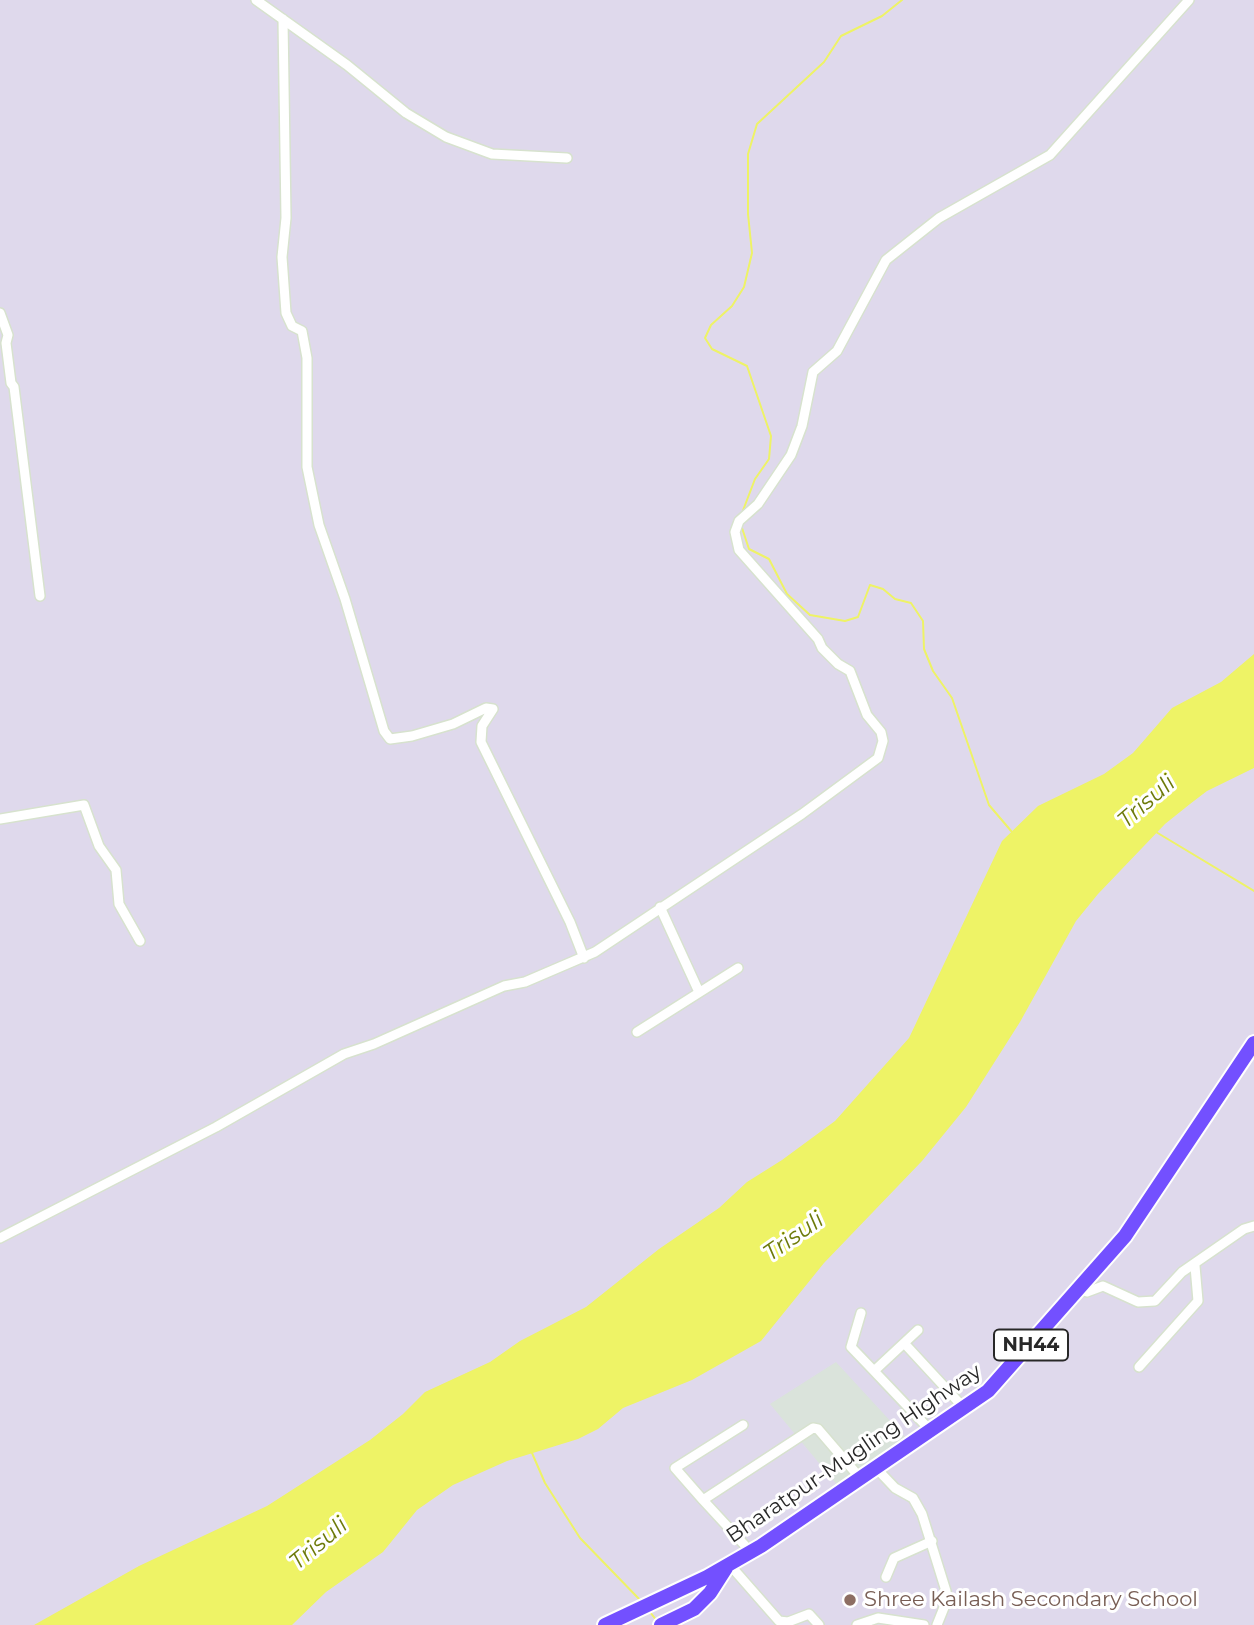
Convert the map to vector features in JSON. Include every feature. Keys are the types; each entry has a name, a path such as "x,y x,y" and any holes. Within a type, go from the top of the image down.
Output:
{"highway":[{"name":"Bharatpur-Mugling Highway","path":"611,1622 751,1552 964,1408 1010,1368 1076,1289 1125,1236 1254,1043"},
{"name":"Bharatpur-Mugling Highway","path":"661,1625 694,1609 710,1593 729,1564"}],"street":[{"path":"0,1237 225,1122 344,1054 374,1044 503,986 525,982 584,958 803,814 872,764 880,752 881,732 867,715 850,671 838,664 822,648 808,627 759,575 736,541 739,521 758,504 791,454 802,426 813,372 836,351 886,260 939,218 1050,155 1189,0"},
{"path":"264,2 406,113 446,137 492,154 567,158"},
{"path":"283,19 286,218 282,257 286,313 292,326 302,331 307,358 307,467 319,525 345,598 384,731 390,739 412,736 453,724 486,708 493,709 482,726 481,742 584,958"},
{"path":"0,313 8,335 6,343 40,596"},
{"path":"0,819 84,805 99,846 116,870 119,904 140,941"},
{"path":"660,907 699,992"},
{"path":"637,1032 738,968"},
{"path":"1076,1289 1087,1292 1103,1286 1129,1299 1148,1303 1161,1298 1182,1272 1195,1266 1244,1229 1254,1226"},
{"path":"1139,1367 1198,1301 1195,1266"},
{"path":"861,1313 851,1347 930,1430"},
{"path":"874,1371 918,1330"},
{"path":"904,1343 964,1408"},
{"path":"743,1425 675,1468 751,1552"},
{"path":"703,1500 813,1428 818,1429 861,1479"},
{"path":"876,1468 895,1488 913,1499 932,1541 947,1600 937,1625"},
{"path":"886,1577 894,1558 932,1541"},
{"path":"729,1564 779,1621 788,1622 810,1614 819,1625"},
{"path":"857,1625 878,1618 924,1625"}],"shaded area":[{"path":"836,1362 906,1438 838,1486 770,1404"}],"water":[{"name":"Trisuli","path":"1254,654 1254,768 1207,791 1165,824 1098,894 1076,921 1020,1022 966,1107 922,1161 824,1263 761,1341 692,1380 623,1408 598,1429 578,1439 507,1461 453,1485 417,1510 383,1552 326,1592 292,1625 34,1625 139,1566 267,1506 370,1440 403,1414 425,1392 490,1362 520,1341 586,1307 659,1249 719,1208 747,1182 835,1121 909,1038 1002,841 1038,806 1104,774 1133,753 1172,708 1221,682"}],"waterway":[{"path":"742,513 755,479 769,459 771,436 747,366 712,349 705,338 711,325 732,306 744,287 752,253 748,214 748,154 757,124 824,62 841,36 882,16 902,0"},
{"path":"741,525 749,549 769,559 787,594 810,615 845,621 858,617 870,585 883,589 895,599 911,603 923,621 924,649 933,671 952,698 989,805 1012,832"},
{"path":"1156,832 1254,891"},
{"path":"532,1453 545,1483 580,1538 642,1602"},
{"path":"650,1612 657,1621"}],"place":[{"name":"Shree Kailash Secondary School","path":"850,1600"}]}
